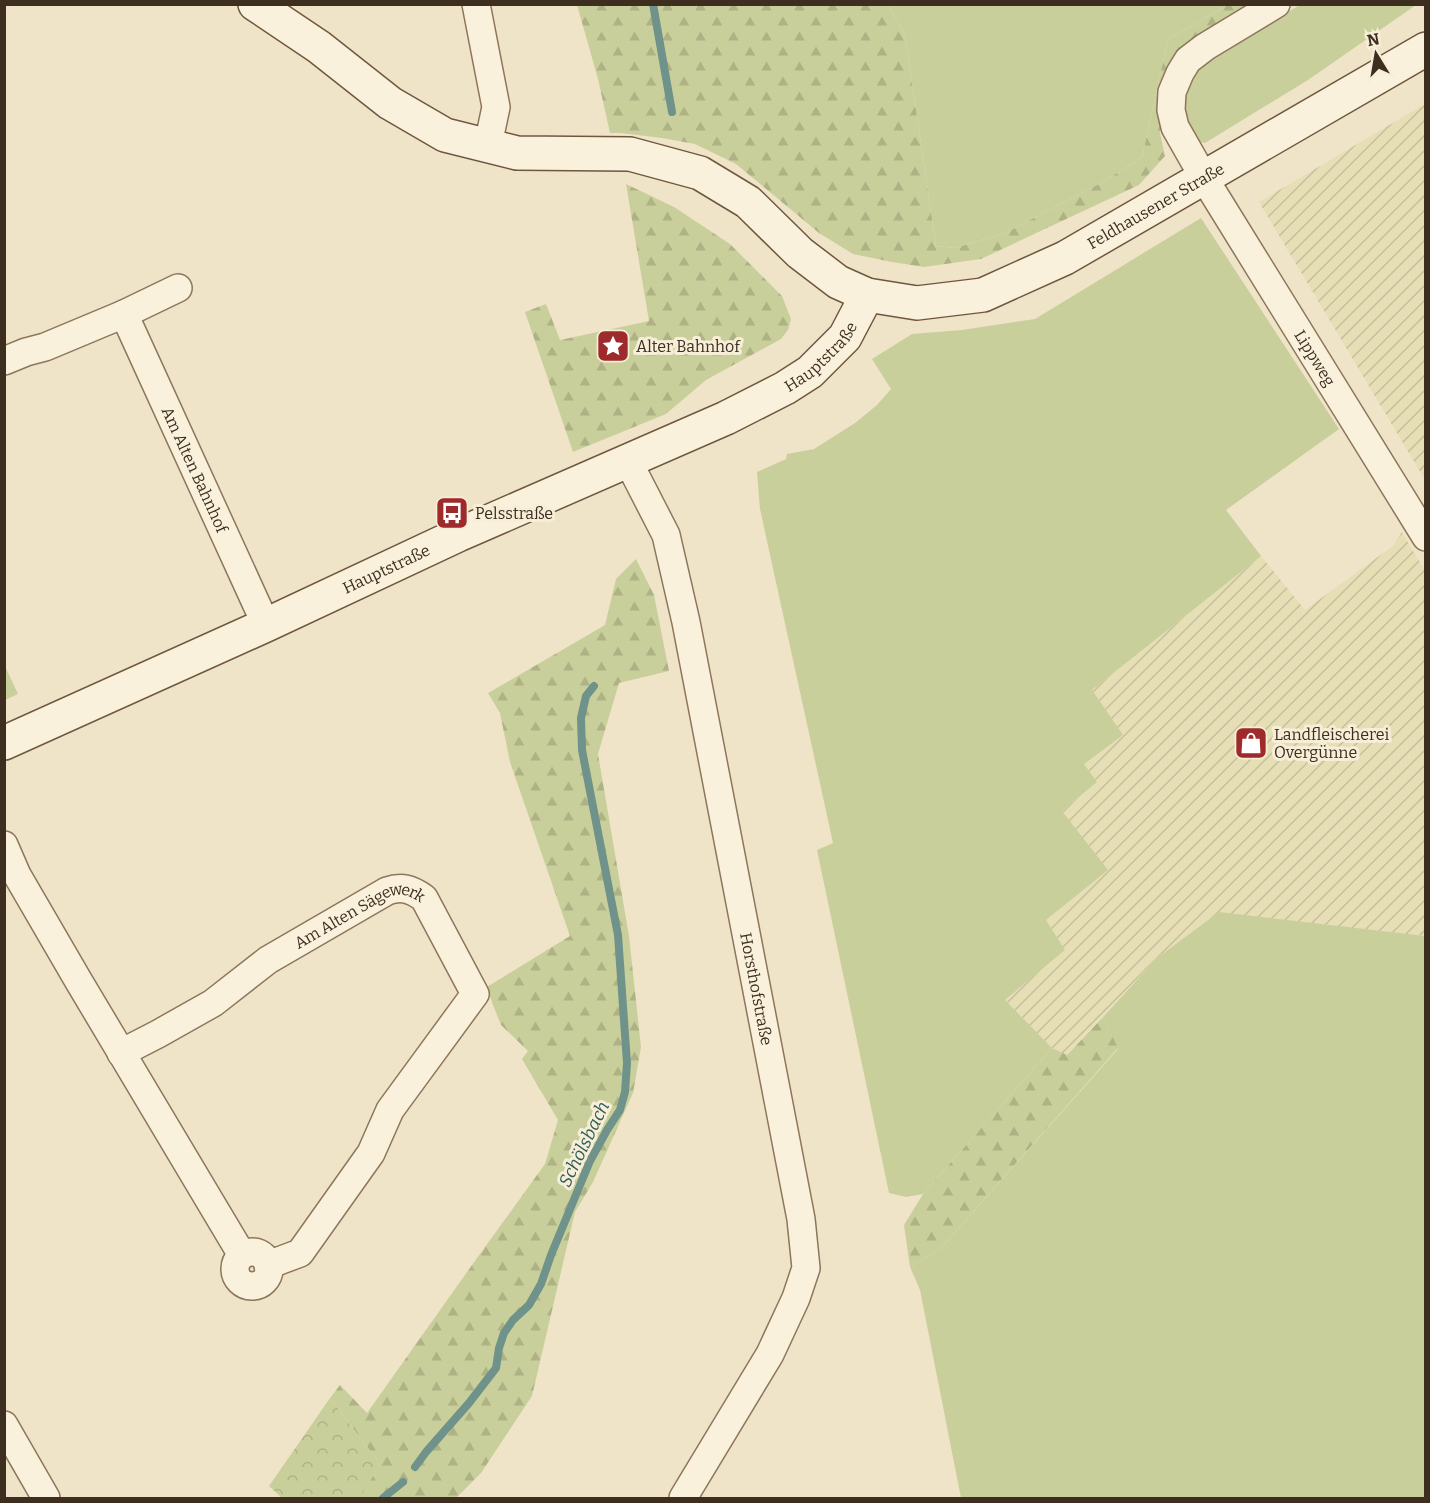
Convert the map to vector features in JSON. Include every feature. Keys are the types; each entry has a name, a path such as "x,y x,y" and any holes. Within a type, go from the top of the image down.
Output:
{"main road":[{"path":"255,4 319,47 390,103 445,135 517,153 630,154 700,173 748,202 800,253 838,282 867,295"},
{"name":"Feldhausener Straße","path":"867,295 917,303 983,295 1065,258 1425,49"},
{"name":"Hauptstraße","path":"4,743 449,540 738,412 810,372 845,337 867,295"}],"street":[{"path":"476,4 496,107 488,145"},
{"name":"Lippweg","path":"1276,4 1205,47 1188,60 1172,92 1171,110 1175,127 1425,537"},
{"path":"4,361 45,347 124,314 178,288"},
{"name":"Am Alten Bahnhof","path":"124,314 266,625"},
{"name":"Horsthofstraße","path":"628,461 666,535 686,622 801,1219 806,1268 796,1298 770,1354 683,1498"},
{"name":"Am Alten Sägewerk","path":"4,845 17,875 121,1053 242,1255 236,1264 236,1275 243,1284 248,1286 254,1287 264,1282 268,1265 300,1253 371,1153 390,1110 475,994 424,898 412,890 397,888 387,891 268,960 213,1003 121,1053"},
{"path":"4,1425 46,1498"}],"shaded area":[{"path":"1425,104 1425,480 1259,202"},
{"path":"1402,532 1425,571 1425,936 1219,913 1157,958 1066,1055 1052,1048 1005,1000 1065,950 1046,920 1107,870 1062,811 1097,782 1084,764 1092,690 1261,556 1305,610 1393,546"}],"green space":[{"path":"577,5 888,5 905,35 936,246 955,248 1005,233 1103,182 1142,157 1168,39 1228,5 1250,5 1177,51 1162,98 1160,133 1165,156 1139,185 981,259 924,267 853,254 819,233 736,164 695,144 610,133 598,79"},
{"path":"888,5 1228,5 1168,39 1142,157 1103,182 1005,233 955,248 936,246 905,35"},
{"path":"1300,5 1416,5 1308,80 1205,143 1199,142 1189,129 1185,112 1184,96 1189,79 1215,54"},
{"path":"626,184 674,207 730,244 782,296 791,319 788,330 781,339 706,380 666,414 573,452 525,312 546,304 560,340 649,321"},
{"path":"1201,218 1339,429 1226,510 1261,556 1092,690 1123,735 1084,764 1097,782 1062,811 1108,870 1046,920 1065,950 1005,1000 1052,1048 923,1194 906,1197 889,1193 817,850 833,843 760,509 757,472 786,459 787,454 814,449 855,423 877,405 891,389 872,359 912,334 962,330 1035,319"},
{"path":"636,559 654,595 669,671 619,683 598,754 629,936 641,1047 633,1093 593,1182 575,1212 532,1396 481,1473 456,1498 359,1498 380,1464 330,1398 340,1385 367,1413 545,1164 558,1120 522,1059 528,1051 501,1025 487,987 570,936 510,762 500,713 488,693 605,625 616,579"},
{"path":"4,664 18,694 5,700 4,700"},
{"path":"1219,912 1425,936 1425,1498 961,1498 920,1290 910,1267 940,1249 1118,1049 1103,1017 1157,958"},
{"path":"1103,1017 1118,1048 940,1249 910,1267 904,1225 923,1194 1052,1048 1067,1055"},
{"path":"330,1398 380,1464 360,1498 282,1498 269,1486"}],"waterway":[{"name":"Schölsbach","path":"653,4 672,112"},
{"name":"Schölsbach","path":"415,1467 496,1368 504,1333 513,1320 529,1305 541,1284 590,1161 620,1110 625,1092 627,1063 618,935 582,750 581,718 586,696 594,686"},
{"name":"Schölsbach","path":"383,1498 403,1482"}],"place":[{"name":"Alter Bahnhof","path":"613,346"},
{"name":"Pelsstraße","path":"452,513"},
{"name":"Landfleischerei Overgünne","path":"1251,743"}]}
